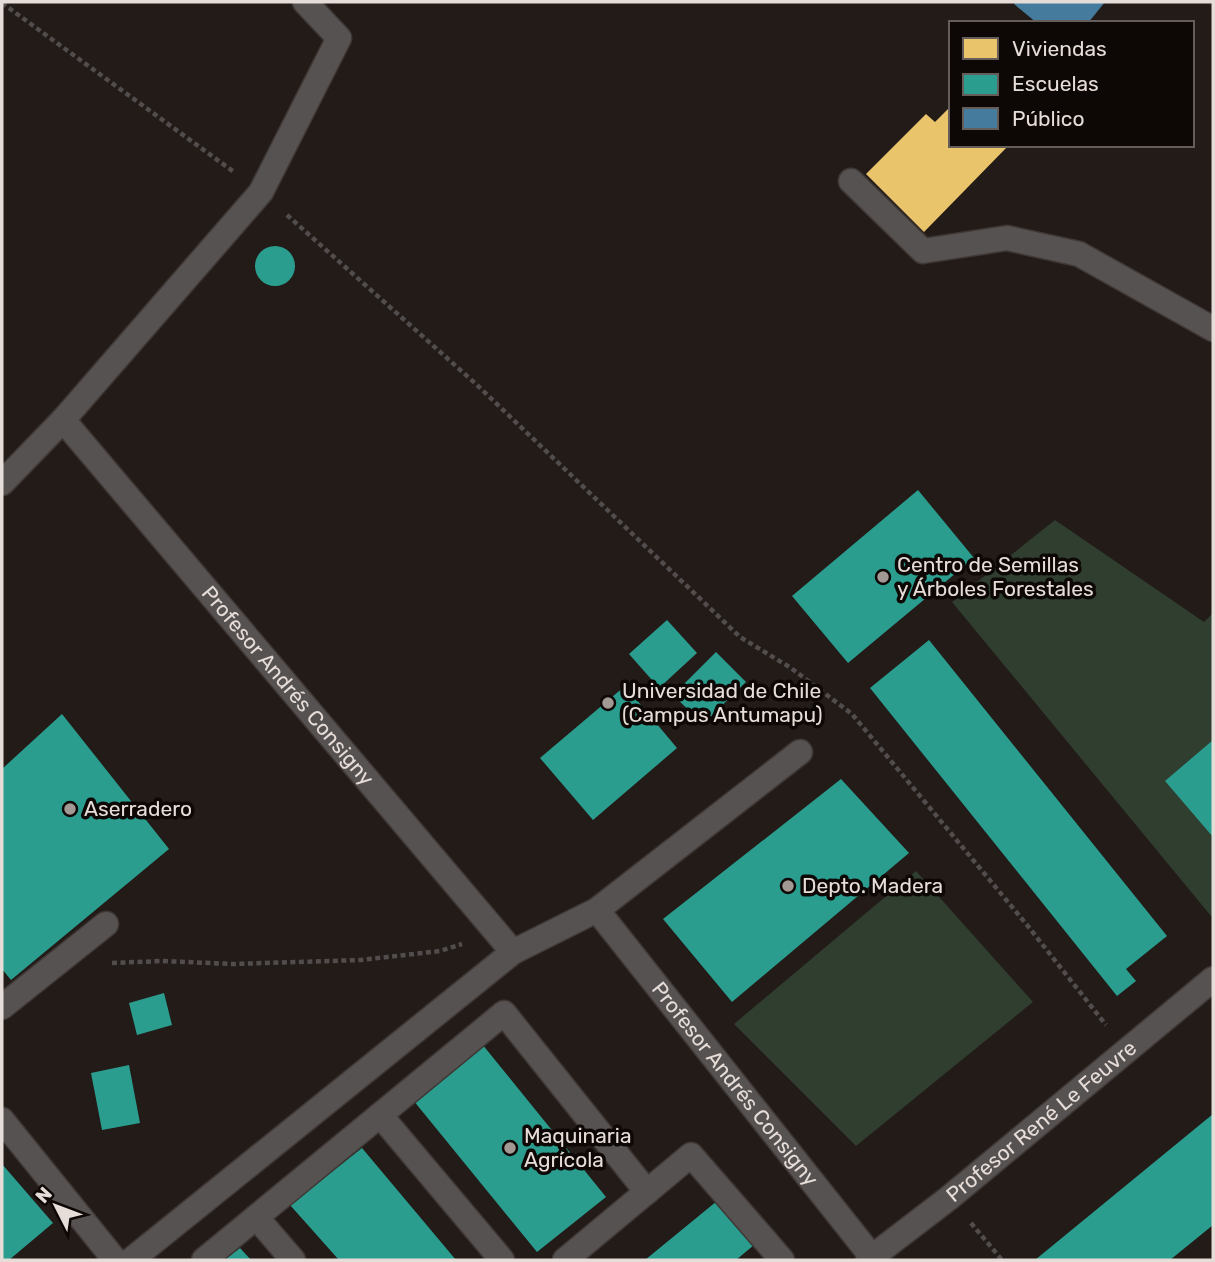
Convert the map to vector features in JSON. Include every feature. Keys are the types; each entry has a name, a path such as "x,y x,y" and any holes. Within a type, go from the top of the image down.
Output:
{"lane":[{"path":"2,483 64,420 261,192 339,38 305,2"},
{"path":"851,181 923,251 1007,238 1079,254 1213,329"},
{"name":"Profesor Andrés Consigny","path":"64,420 513,953"},
{"path":"131,1260 513,953 597,909 800,752"},
{"name":"Profesor Andrés Consigny","path":"597,909 870,1259"},
{"path":"2,1007 106,924"},
{"name":"Profesor René Le Feuvre","path":"870,1259 949,1198 1213,979"},
{"path":"204,1260 504,1013 648,1192"},
{"path":"380,1115 502,1260"},
{"path":"2,1120 115,1260"},
{"path":"565,1260 691,1155 782,1260"},
{"path":"256,1217 293,1260"}],"path":[{"path":"2,3 261,192 476,384 740,637 791,668 852,714 1027,925 1126,1050"},
{"path":"108,963 162,961 233,964 361,960 440,951 497,933"},
{"path":"949,1198 1002,1260"}],"green space":[{"path":"1055,520 1204,622 1213,613 1211,916 952,602"},
{"path":"916,871 1033,1002 856,1146 734,1024"}],"building: Viviendas":[{"path":"949,108 949,147 1007,147 924,232 866,174 926,114 935,122"}],"building: Escuelas":[{"path":"275,246 283,247 289,252 294,258 294,274 289,280 283,285 275,286 267,285 261,280 256,274 255,266 256,258 261,252 267,247"},
{"name":"Centro de Semillas y Árboles Forestales","path":"918,490 974,558 848,663 792,596"},
{"path":"667,620 697,653 659,688 629,654"},
{"path":"929,640 1167,936 1126,969 1136,981 1117,996 870,688"},
{"path":"716,652 746,682 703,724 673,695"},
{"path":"625,686 677,748 593,820 540,758"},
{"name":"Aserradero","path":"62,714 169,849 11,980 2,969 2,769"},
{"path":"1213,740 1213,837 1165,781"},
{"name":"Depto. Madera","path":"841,779 909,853 732,1002 663,919"},
{"path":"164,993 172,1025 137,1035 129,1003"},
{"name":"Maquinaria Agrícola","path":"482,1044 606,1197 537,1252 413,1100"},
{"path":"129,1065 140,1123 102,1130 91,1073"},
{"path":"1213,1114 1213,1225 1170,1260 1035,1260"},
{"path":"362,1148 456,1260 339,1260 290,1205"},
{"path":"2,1164 53,1223 9,1260 2,1260"},
{"path":"717,1201 754,1245 736,1260 645,1260"},
{"path":"240,1248 251,1260 224,1260"}],"building: Público":[{"path":"1105,2 1090,21 1035,21 1014,4"}],"place":[{"name":"Centro de Semillas y Árboles Forestales","path":"883,577"},
{"name":"Universidad de Chile (Campus Antumapu)","path":"608,703"},
{"name":"Aserradero","path":"70,809"},
{"name":"Depto. Madera","path":"788,886"},
{"name":"Maquinaria Agrícola","path":"510,1148"}]}
